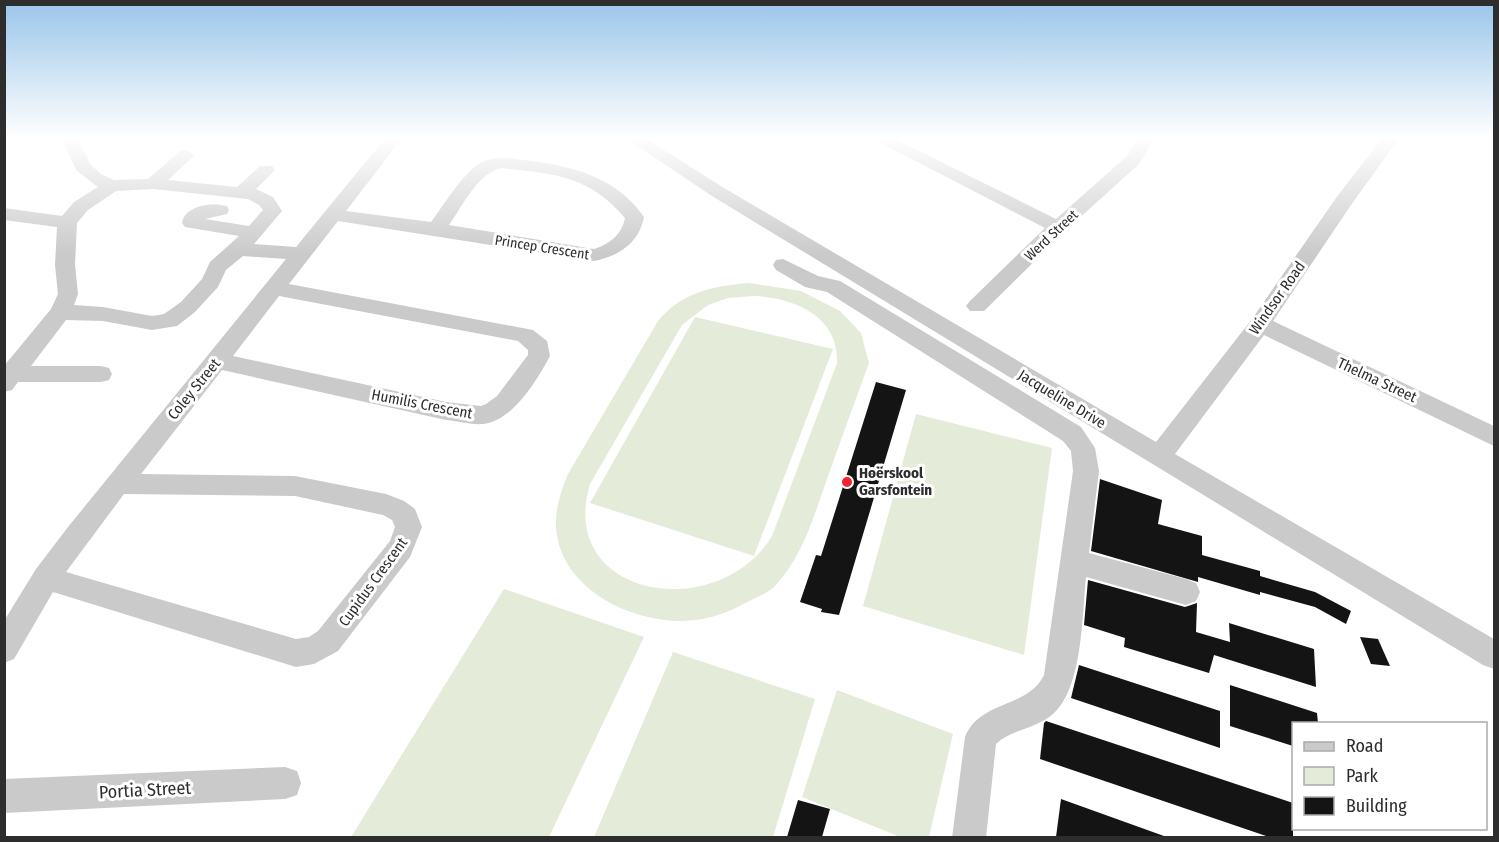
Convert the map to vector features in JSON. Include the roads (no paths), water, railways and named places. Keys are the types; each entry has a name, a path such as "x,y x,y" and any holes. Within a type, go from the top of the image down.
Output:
{"street":[{"path":"60,312 103,314 152,323 169,321 188,307 211,282 217,267 255,233 273,211 266,201 241,193 153,184 112,186 92,176"},
{"path":"153,184 162,176"},
{"path":"241,193 259,176"},
{"name":"Coley Street","path":"4,650 46,578 118,484 365,176"},
{"name":"Princep Crescent","path":"435,229 475,176"},
{"name":"Princep Crescent","path":"335,215 594,255 617,246 632,226 635,217 620,200 582,176"},
{"name":"Jacqueline Drive","path":"693,176 949,331 997,374 1159,457 1494,656"},
{"path":"957,176 1058,226"},
{"name":"Werd Street","path":"949,331 1058,226 1114,176"},
{"name":"Windsor Road","path":"1159,457 1260,324 1362,176"},
{"path":"7,378 60,312 68,294 65,265 67,222 81,206 112,186"},
{"path":"220,210 204,211 192,219 192,223 255,233"},
{"path":"4,214 67,222"},
{"path":"239,249 304,254"},
{"path":"783,265 812,282 840,291 997,374 1072,434 1083,448 1086,471 1076,562 1059,677 1052,696 1044,705 992,724 981,737 969,837"},
{"name":"Humilis Crescent","path":"217,361 446,411 483,415 505,402 538,356 539,347 525,335 276,289"},
{"name":"Thelma Street","path":"1260,324 1494,437"},
{"path":"7,378 101,374"},
{"name":"Cupidus Crescent","path":"46,578 225,633 296,652 314,650 342,626 400,549 407,538 409,526 406,516 399,510 386,505 295,486 118,484"},
{"path":"1076,562 1186,592"},
{"name":"Portia Street","path":"4,796 285,783"}],"place":[{"name":"Hoërskool Garsfontein","path":"847,482"}]}
